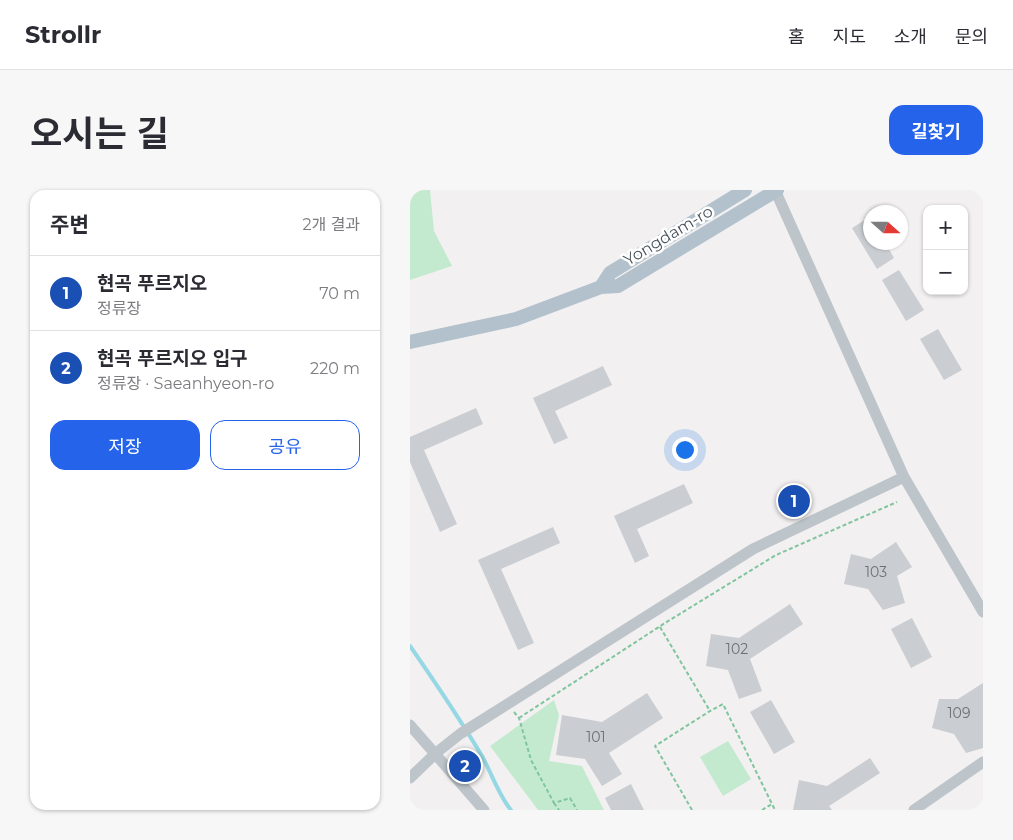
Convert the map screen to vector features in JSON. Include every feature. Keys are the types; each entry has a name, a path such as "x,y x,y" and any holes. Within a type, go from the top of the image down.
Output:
{"main road":[{"name":"Yongdam-ro","path":"601,287 610,273 745,190"},
{"name":"Yongdam-ro","path":"410,342 516,319 601,287 618,286 776,190"}],"street":[{"path":"776,190 904,477 983,612"},
{"path":"410,778 460,734 509,705 752,549 904,477"},
{"path":"410,725 484,810"},
{"path":"914,810 983,762"}],"path":[{"path":"519,718 660,626 776,555 897,502"},
{"path":"660,626 710,711"},
{"path":"692,810 656,746 723,704 775,810"},
{"path":"509,705 519,718 531,760 559,810"},
{"path":"554,803 570,798 577,810"},
{"path":"762,810 772,804"}],"green space":[{"path":"410,190 430,190 434,231 452,266 410,280"},
{"path":"554,700 559,715 549,761 582,766 604,810 538,810 490,746"},
{"path":"728,741 751,779 723,796 700,757"}],"building":[{"path":"863,221 863,246 852,228"},
{"path":"865,250 890,250 894,258 877,269"},
{"path":"899,270 924,310 906,321 882,280"},
{"path":"938,329 962,370 944,380 920,339"},
{"path":"603,366 612,385 555,411 568,438 554,444 533,398"},
{"path":"476,408 483,424 424,450 457,524 440,532 410,462 410,437"},
{"path":"684,484 693,503 637,529 649,556 635,563 614,516"},
{"path":"553,527 560,543 501,569 534,643 518,650 478,560"},
{"path":"896,542 912,567 897,576 905,603 883,610 868,589 844,584 851,554 871,559"},
{"path":"790,604 803,624 750,659 762,691 739,699 728,670 706,666 711,634 739,638"},
{"path":"912,618 932,657 911,668 891,629"},
{"path":"983,683 983,748 966,753 954,734 932,728 939,699 958,699"},
{"path":"647,693 663,718 609,753 622,774 602,786 585,759 556,755 562,715 602,722"},
{"path":"771,700 795,742 774,754 750,712"},
{"path":"870,758 880,773 829,806 832,810 793,810 799,780 827,786"},
{"path":"631,784 644,810 611,810 605,798"}],"waterway":[{"path":"410,646 473,742 511,810"}],"place":[{"name":"현곡 푸르지오","path":"794,501"},
{"name":"현곡 푸르지오 입구","path":"465,766"}]}
